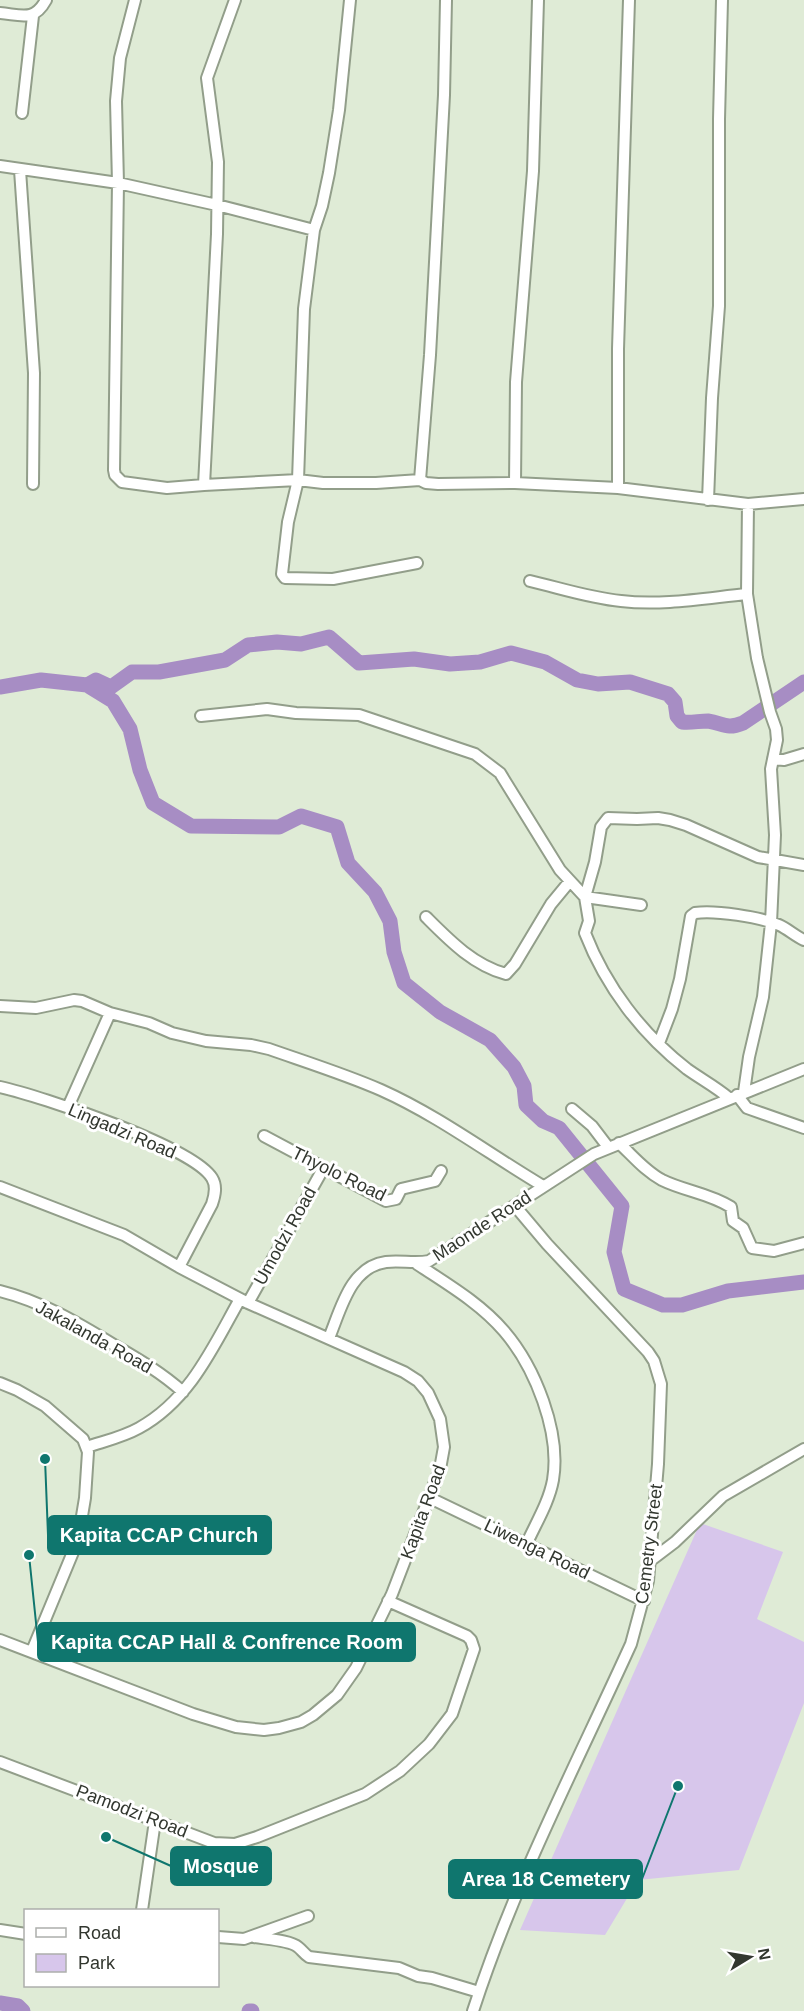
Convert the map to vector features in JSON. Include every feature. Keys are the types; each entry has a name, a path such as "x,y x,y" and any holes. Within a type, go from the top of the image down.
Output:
{"street":[{"path":"22,113 33,16 46,0"},
{"path":"135,0 117,79 115,140 118,183 115,474 122,482 167,488 298,480 357,483 420,480 438,484 515,483 618,488 748,504 804,499"},
{"path":"204,485 217,272 218,162 207,78 235,0"},
{"path":"350,0 339,110 329,173 314,230 304,309 298,480 288,522 282,574 285,578 333,579 417,563"},
{"path":"420,480 430,355 446,0"},
{"path":"515,483 516,382 533,171 538,0"},
{"path":"618,488 618,349 629,0"},
{"path":"708,500 719,306 719,119 722,0"},
{"path":"0,13 33,16"},
{"path":"0,166 118,183 314,230"},
{"path":"20,170 34,373 33,484"},
{"path":"736,1095 762,1008 771,923 774,861 771,769 777,740 757,658 747,594 748,504"},
{"path":"530,581 622,602 669,601 747,594"},
{"path":"201,716 267,709 296,713 359,715 476,754 500,773 560,870 585,897 641,905"},
{"path":"773,759 784,760 804,754"},
{"path":"804,865 774,861 750,854 686,825 669,820 608,818 601,827 595,862 585,897 589,921 585,933 596,960 631,1014 687,1069 715,1086 736,1095 747,1108 804,1128"},
{"path":"426,917 453,944 478,962 506,974 551,904 570,881"},
{"path":"659,1043 680,979 692,916 695,913 725,913 771,923 782,926 804,939"},
{"path":"0,1006 36,1008 74,1000 110,1013 149,1023 172,1033 206,1041 269,1049 380,1089 440,1120 543,1186"},
{"path":"68,1107 110,1013"},
{"name":"Maonde Road","path":"329,1338 350,1289 366,1269 383,1263 429,1261 594,1154 804,1069"},
{"name":"Lingadzi Road","path":"0,1087 68,1107 165,1146 204,1169 211,1176 216,1194 179,1267"},
{"path":"572,1109 592,1126 608,1147"},
{"name":"Thyolo Road","path":"264,1136 386,1201 396,1199 401,1189 435,1181 441,1171"},
{"path":"620,1143 644,1168 660,1179 695,1190 731,1207 734,1221 743,1228 752,1248 774,1251 804,1243"},
{"name":"Umodzi Road","path":"87,1447 140,1427 183,1392 244,1301 323,1169"},
{"name":"Kapita Road","path":"0,1187 113,1230 244,1301 404,1372 418,1381 428,1393 440,1419 444,1447 440,1469 430,1498 388,1602 356,1668 337,1695 307,1719 290,1726 272,1729 256,1730 236,1727 193,1714 0,1640"},
{"name":"Cemetry Street","path":"473,2011 517,1891 631,1644 644,1601 650,1561 661,1397 658,1372 648,1352 547,1244 515,1206"},
{"path":"417,1263 476,1305 504,1332 526,1366 547,1413 554,1456 553,1479 550,1492 527,1543"},
{"name":"Jakalanda Road","path":"0,1291 54,1311 83,1326 153,1368 183,1392"},
{"path":"0,1383 45,1406 83,1439 87,1447 88,1470 78,1540 32,1651"},
{"path":"650,1561 675,1542 723,1496 804,1449"},
{"name":"Liwenga Road","path":"430,1498 644,1601"},
{"name":"Pamodzi Road","path":"0,1762 214,1842 240,1843 365,1794 383,1784 414,1760 452,1714 474,1648 467,1636 388,1602"},
{"path":"142,1909 155,1821"},
{"path":"254,1937 308,1916"},
{"path":"0,1930 24,1934"},
{"path":"219,1937 233,1939 254,1937 291,1943 309,1957 399,1968 418,1976 479,1992"}],"green space":[{"path":"700,1523 783,1552 757,1619 804,1642 804,1703 739,1870 638,1880 605,1935 520,1930"}],"waterway":[{"path":"89,684 96,680 111,687 132,672 159,672 225,660 248,645 277,642 301,644 329,637 359,663 414,659 450,664 480,662 511,653 545,662 577,680 598,684 630,682 668,694 675,702 677,716 682,722 708,721 728,726 737,725 804,682"},
{"path":"0,687 41,680 87,685 113,701 130,729 140,770 153,803 191,826 279,827 301,816 337,827 348,863 375,892 390,921 394,952 404,983 440,1012 490,1040 514,1067 524,1086 526,1105 543,1121 559,1128 622,1206 614,1252 624,1289 663,1305 682,1305 728,1291 804,1282"},
{"path":"0,2003 18,2006 23,2011"}],"place":[{"name":"Kapita CCAP Church","path":"45,1459"},
{"name":"Kapita CCAP Hall & Confrence Room","path":"29,1555"},
{"name":"Area 18 Cemetery","path":"678,1786"},
{"name":"Mosque","path":"106,1837"}]}
